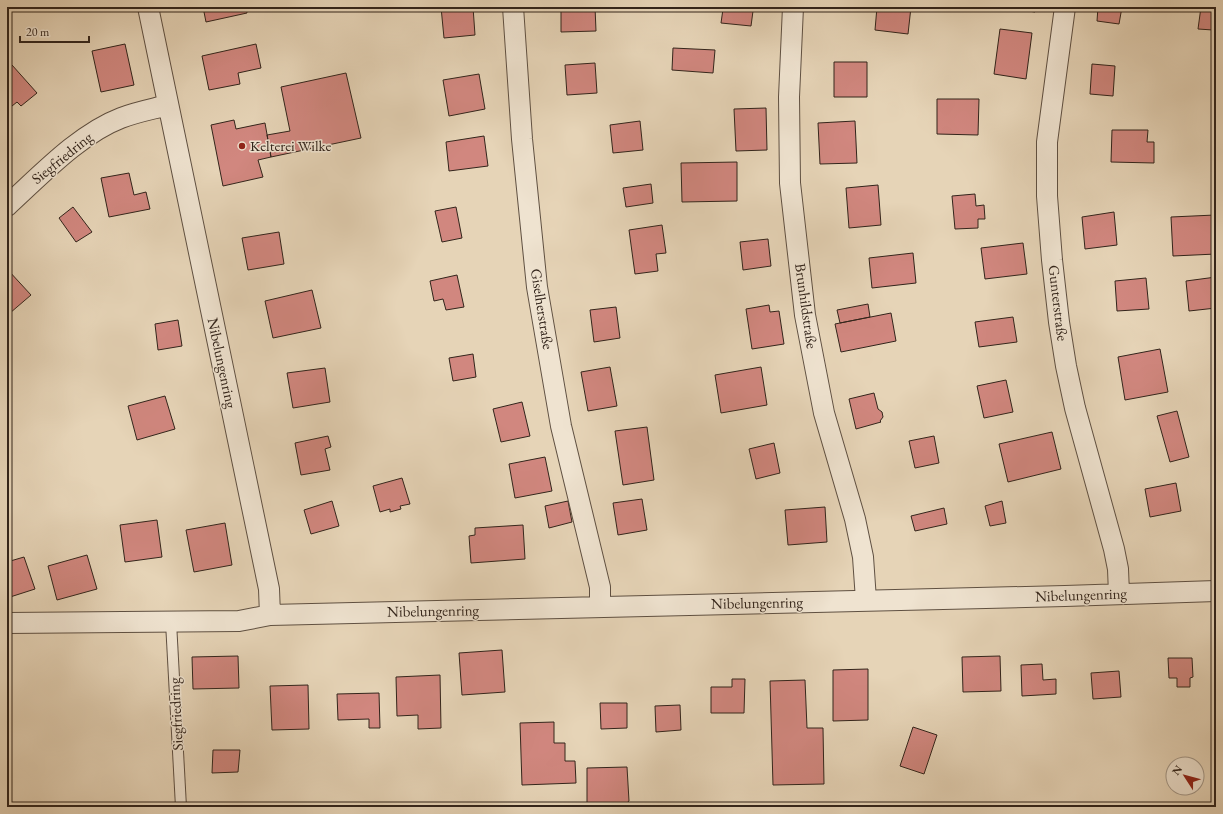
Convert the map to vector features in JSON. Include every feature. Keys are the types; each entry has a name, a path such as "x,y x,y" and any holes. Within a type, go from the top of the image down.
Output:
{"street":[{"name":"Nibelungenring","path":"148,7 269,589 270,615 1216,591"},
{"name":"Giselherstraße","path":"513,7 522,139 537,287 561,426 600,586 600,606"},
{"name":"Brunhildstraße","path":"793,7 789,97 790,183 804,307 824,413 855,519 863,557 866,600"},
{"name":"Gunterstraße","path":"1065,7 1047,142 1046,196 1059,322 1066,366 1075,408 1114,549 1118,569 1119,594"},
{"name":"Siegfriedring","path":"7,206 50,166 89,134 121,118 168,105"},
{"path":"7,623 239,621 270,615"}],"lane":[{"name":"Siegfriedring","path":"171,622 181,807"}],"building":[{"path":"203,7 246,7 247,13 206,22"},
{"path":"441,7 473,7 475,35 444,38"},
{"path":"561,7 595,7 596,31 561,32"},
{"path":"723,7 753,7 753,11 723,9"},
{"path":"877,7 911,7 908,34 875,30"},
{"path":"1003,7 1036,7 1035,12"},
{"path":"1098,7 1122,7 1119,24 1097,21"},
{"path":"1201,7 1216,7 1213,30 1198,29"},
{"path":"723,9 753,11 751,26 721,23"},
{"path":"1000,29 1032,33 1026,79 994,74"},
{"path":"125,44 134,85 101,92 92,51"},
{"path":"256,44 261,68 238,73 240,84 209,90 202,56"},
{"path":"673,48 715,50 713,73 672,70"},
{"path":"834,62 867,62 867,97 834,97"},
{"path":"595,63 597,93 567,95 565,65"},
{"path":"1092,64 1115,66 1113,96 1090,94"},
{"path":"12,65 37,93 21,106 17,102 7,110 7,69"},
{"path":"346,73 361,138 271,157 267,135 290,131 281,87"},
{"path":"479,74 485,109 449,116 443,80"},
{"path":"937,99 979,99 978,135 937,134"},
{"path":"766,108 767,150 736,151 734,109"},
{"name":"Kelterei Wilke","path":"234,120 236,129 265,123 271,157 258,160 263,177 223,186 211,125"},
{"path":"640,121 643,150 613,153 610,125"},
{"path":"855,121 857,163 820,164 818,123"},
{"path":"1112,130 1148,130 1147,142 1154,142 1154,163 1111,162"},
{"path":"484,136 488,166 449,171 446,142"},
{"path":"737,162 737,201 682,202 681,163"},
{"path":"129,173 134,195 146,192 150,209 109,217 101,178"},
{"path":"651,184 653,203 626,207 623,188"},
{"path":"878,185 881,225 849,228 846,188"},
{"path":"975,194 976,206 984,205 985,219 978,219 978,228 955,229 952,196"},
{"path":"73,207 92,232 76,242 59,218"},
{"path":"456,207 462,238 442,242 435,211"},
{"path":"1215,207 1216,254 1173,256 1171,217 1215,215"},
{"path":"1114,212 1117,245 1085,249 1082,217"},
{"path":"662,225 666,253 656,254 658,271 635,274 629,230"},
{"path":"279,232 284,264 248,270 242,238"},
{"path":"768,239 771,266 743,270 740,242"},
{"path":"1023,243 1027,274 985,279 981,248"},
{"path":"913,253 916,283 872,288 869,258"},
{"path":"8,270 31,295 10,313 7,310"},
{"path":"457,275 464,307 446,310 443,299 434,301 430,281"},
{"path":"1216,277 1216,308 1189,311 1186,281"},
{"path":"1146,278 1149,309 1117,311 1115,281"},
{"path":"312,290 321,328 273,338 265,301"},
{"path":"868,304 870,317 840,323 837,310"},
{"path":"769,305 770,312 779,311 784,344 752,349 746,309"},
{"path":"616,307 620,338 594,342 590,310"},
{"path":"891,313 896,341 841,352 835,324"},
{"path":"1013,317 1017,342 979,347 975,322"},
{"path":"178,320 182,346 158,350 155,324"},
{"path":"1160,349 1168,392 1125,400 1118,357"},
{"path":"473,354 476,377 453,381 449,358"},
{"path":"610,367 617,406 588,411 581,372"},
{"path":"761,367 767,405 721,413 715,375"},
{"path":"325,368 330,402 293,408 287,373"},
{"path":"1006,380 1013,412 984,418 977,386"},
{"path":"874,393 878,409 882,412 883,417 880,421 881,422 856,429 849,399"},
{"path":"165,396 175,429 137,440 128,406"},
{"path":"522,402 530,436 501,442 493,409"},
{"path":"1177,411 1189,457 1170,462 1157,416"},
{"path":"647,427 654,480 623,485 615,431"},
{"path":"1052,432 1061,469 1008,482 999,444"},
{"path":"328,436 331,447 325,449 330,470 301,475 295,443"},
{"path":"934,436 939,463 915,468 909,441"},
{"path":"774,443 780,473 756,479 749,449"},
{"path":"545,457 552,491 515,498 509,464"},
{"path":"402,478 410,504 400,506 401,509 390,512 390,509 380,512 373,486"},
{"path":"1176,483 1181,511 1150,517 1145,489"},
{"path":"642,499 647,530 618,535 613,503"},
{"path":"332,501 339,526 311,534 304,510"},
{"path":"568,501 572,522 549,528 545,506"},
{"path":"1002,501 1006,523 990,526 985,506"},
{"path":"825,507 827,542 788,545 785,510"},
{"path":"944,508 947,524 915,531 911,516"},
{"path":"157,520 162,557 125,562 120,525"},
{"path":"225,523 232,565 194,572 186,530"},
{"path":"523,525 525,559 471,563 469,536 475,535 475,528"},
{"path":"87,555 97,589 57,600 48,566"},
{"path":"24,557 35,589 7,598 7,562"},
{"path":"502,650 505,692 462,695 459,653"},
{"path":"238,656 239,688 193,689 192,657"},
{"path":"1000,656 1001,691 963,692 962,657"},
{"path":"1168,658 1192,658 1193,677 1190,678 1190,687 1177,687 1177,678 1169,678"},
{"path":"1042,664 1043,680 1056,679 1056,694 1022,696 1021,665"},
{"path":"868,669 868,720 833,721 833,670"},
{"path":"1119,671 1121,697 1093,699 1091,673"},
{"path":"440,675 441,728 418,729 418,715 397,716 396,677"},
{"path":"732,679 745,679 744,713 711,713 711,687 732,687"},
{"path":"805,680 807,728 823,728 824,784 773,785 770,681"},
{"path":"308,685 309,729 272,730 270,686"},
{"path":"379,693 380,728 369,728 369,719 338,720 337,694"},
{"path":"600,703 627,703 627,728 601,729"},
{"path":"680,705 681,730 656,732 655,706"},
{"path":"554,722 554,743 565,743 565,761 575,761 576,783 522,785 520,723"},
{"path":"913,727 937,735 924,774 900,766"},
{"path":"213,750 240,750 238,772 212,773"},
{"path":"627,767 629,801 622,807 587,805 587,768"}],"place":[{"name":"Kelterei Wilke","path":"242,146"}]}
